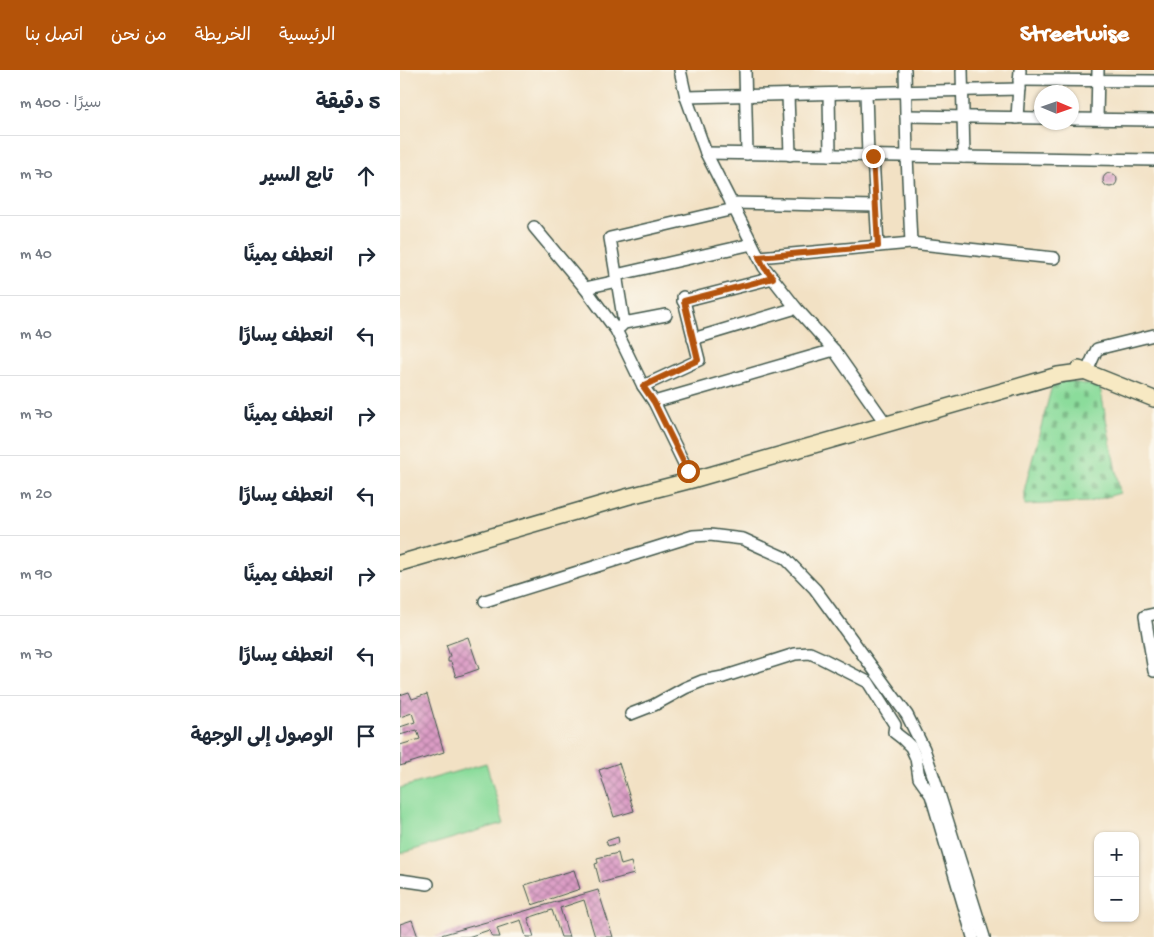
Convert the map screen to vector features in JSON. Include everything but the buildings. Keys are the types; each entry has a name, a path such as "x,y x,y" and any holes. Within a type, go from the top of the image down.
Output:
{"street":[{"path":"680,70 686,97 706,153 764,267 796,308 834,350 883,420"},
{"path":"745,70 747,154"},
{"path":"905,70 912,243"},
{"path":"962,70 964,157"},
{"path":"686,97 962,90 1019,80 1098,75 1154,81"},
{"path":"1097,119 1098,75"},
{"path":"1017,118 1019,80"},
{"path":"866,93 878,246"},
{"path":"829,94 830,155"},
{"path":"788,95 790,154"},
{"path":"906,116 1034,118"},
{"path":"1079,118 1154,120"},
{"path":"706,153 1154,160"},
{"path":"690,476 654,402 643,386 620,327 617,278 610,238 733,206 875,206"},
{"path":"534,227 620,327"},
{"path":"759,257 912,243 1054,258"},
{"path":"585,288 617,278 752,244"},
{"path":"643,386 698,360 683,299 773,278"},
{"path":"693,338 796,308"},
{"path":"620,327 666,315"},
{"path":"1087,372 1097,348 1154,335"},
{"path":"654,402 834,350"},
{"path":"400,563 883,420 1058,375 1087,372 1154,399"},
{"path":"485,601 694,536 710,535 743,540 785,558 815,589 907,715 924,749 935,780 984,937"},
{"path":"1154,614 1145,616 1154,671"},
{"path":"631,714 654,705 702,681 723,677 795,654 810,653 868,682 895,725 894,732 911,747 916,758 919,778 931,795 973,937"},
{"path":"400,880 428,884"}],"green space":[{"path":"1062,380 1100,387 1120,493 1089,502 1025,505 1025,487 1053,382"},
{"path":"486,763 504,823 400,854 400,788"}],"route":[{"path":"688,471 654,402 643,386 698,360 684,301 773,278 759,257 878,246 873,156"}]}
